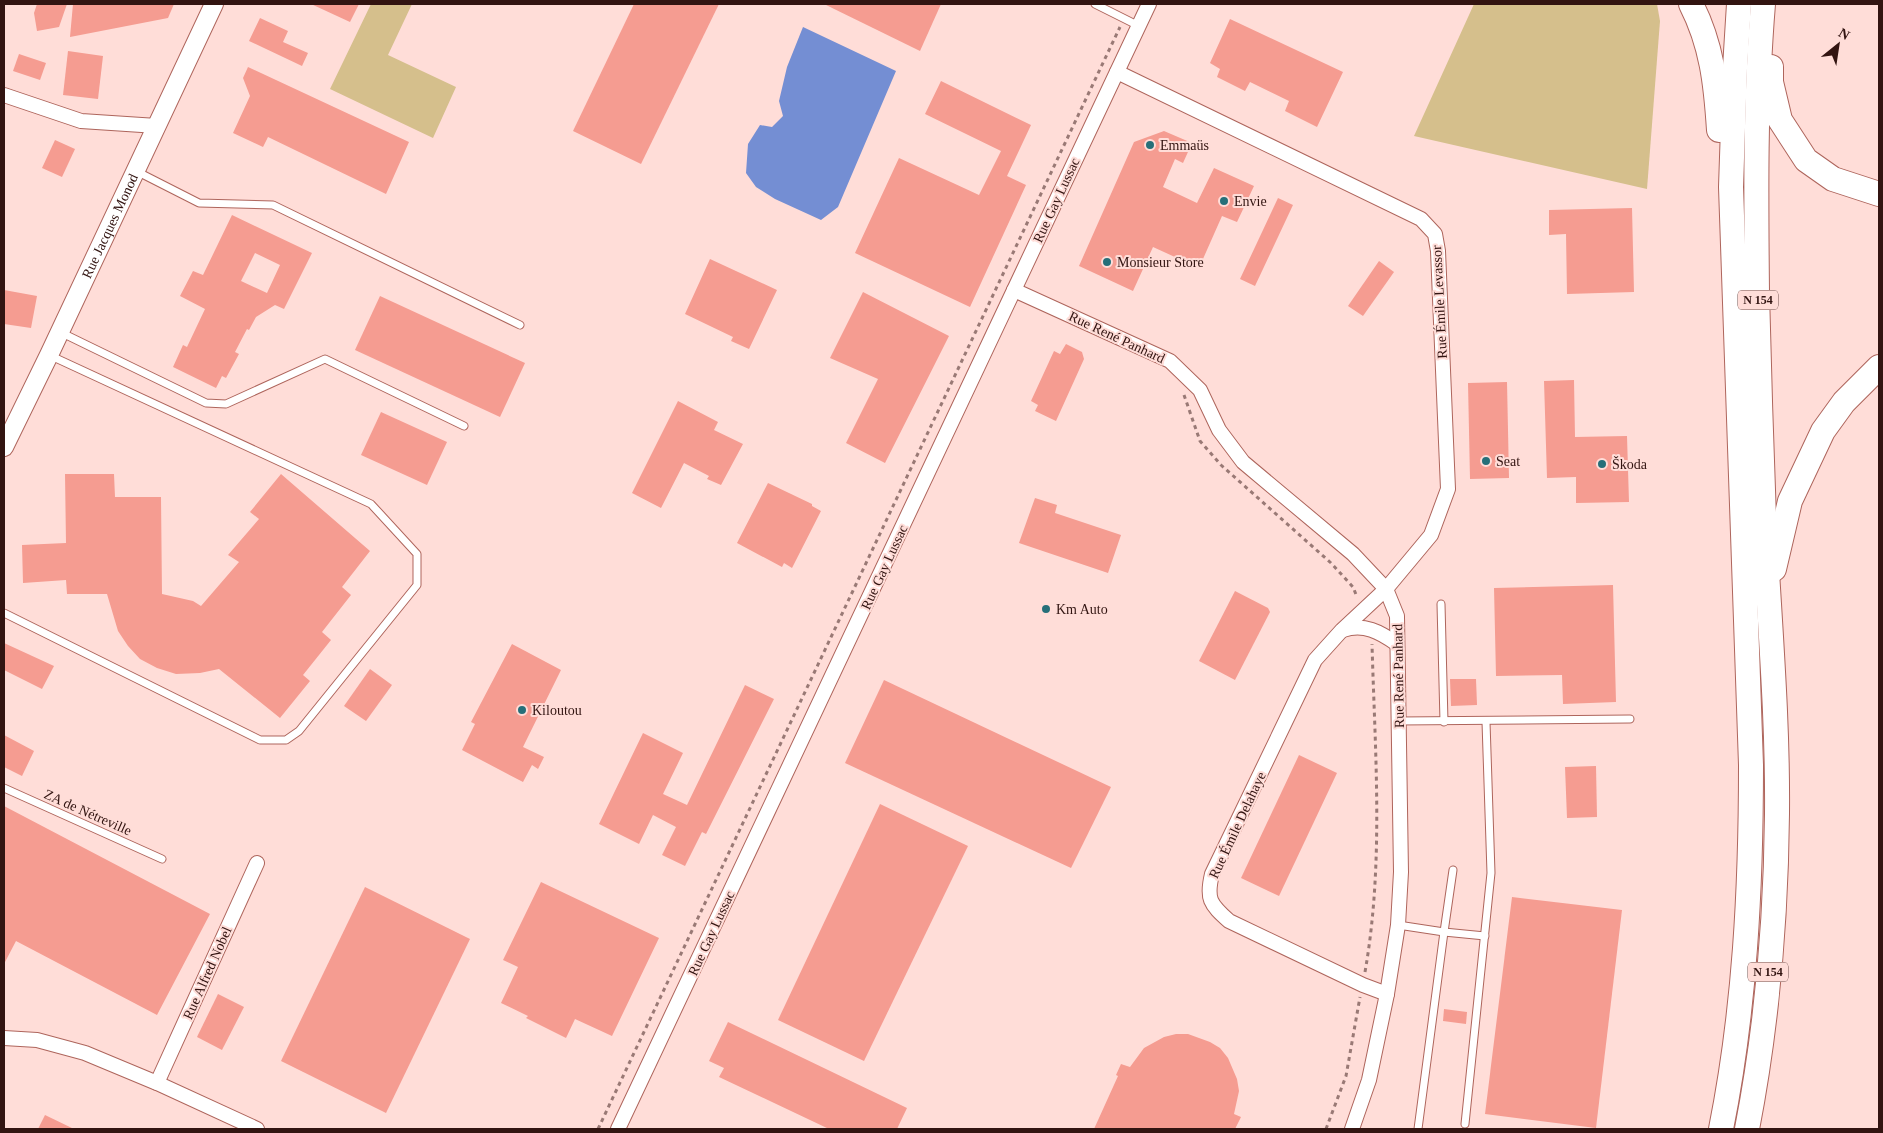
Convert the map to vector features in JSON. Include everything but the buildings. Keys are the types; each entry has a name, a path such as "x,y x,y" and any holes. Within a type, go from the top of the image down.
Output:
{"highway":[{"path":"1691,4 1701,24 1711,57 1717,94 1719,143 1731,187"},
{"name":"N 154","path":"1722,1129 1739,1017 1746,942 1751,849 1751,765 1731,187 1739,4"},
{"name":"N 154","path":"1747,1129 1762,1031 1772,931 1777,813 1760,381 1756,205 1760,42 1763,4"},
{"path":"1769,4 1771,21 1771,82 1780,120 1806,160 1833,178 1879,194"},
{"path":"1768,595 1790,501 1822,430 1844,402 1879,367"}],"street":[{"name":"Rue Jacques Monod","path":"4,447 214,4"},
{"name":"Rue Gay Lussac","path":"618,1129 1149,4"},
{"name":"Rue Émile Levassor","path":"1117,72 1421,219 1435,234 1438,251 1448,490 1431,535 1386,589"},
{"path":"4,94 81,121 156,126"},
{"name":"Rue René Panhard","path":"1014,290 1170,361 1200,390 1219,430 1243,462 1353,554 1386,589 1398,616 1401,872 1398,925 1387,994 1369,1080 1352,1129"},
{"name":"Rue Émile Delahaye","path":"1386,589 1342,630 1315,660 1212,874 1208,891 1215,908 1229,921 1362,985 1387,994"},
{"path":"1342,630 1352,627 1368,628 1397,644"},
{"name":"Rue Alfred Nobel","path":"157,1083 257,863"},
{"path":"4,1038 37,1040 85,1053 157,1083 257,1129"}],"lane":[{"path":"1094,4 1139,26"},
{"path":"135,171 199,204 273,205 520,324"},
{"path":"60,332 206,403 226,404 325,359 464,426"},
{"path":"4,613 260,740 286,740 299,731 416,585 417,554 371,504 49,355"},
{"path":"1441,604 1444,722"},
{"path":"1399,722 1630,719"},
{"path":"1464,1124 1491,873 1486,722"},
{"name":"ZA de Nétreville","path":"4,788 162,859"},
{"path":"1418,1129 1453,870"},
{"path":"1398,925 1485,936"}],"path":[{"path":"598,1129 1124,18"},
{"path":"1002,275 1014,290"},
{"path":"1182,389 1200,441 1221,465 1331,563 1353,587 1364,611"},
{"path":"1326,1129 1346,1076 1370,945 1378,843 1372,642 1368,628"}],"shaded area":[{"path":"371,4 412,4 388,55 456,87 433,138 330,89"},
{"path":"1474,4 1657,4 1660,21 1647,189 1414,136"}],"water":[{"path":"803,27 896,71 838,207 821,220 775,199 756,187 746,173 748,144 760,125 772,127 783,116 779,101 787,67"}],"place":[{"name":"Emmaüs","path":"1150,145"},
{"name":"Envie","path":"1224,201"},
{"name":"Monsieur Store","path":"1107,262"},
{"name":"Seat","path":"1486,461"},
{"name":"Škoda","path":"1602,464"},
{"name":"Km Auto","path":"1046,609"},
{"name":"Kiloutou","path":"522,710"}]}
